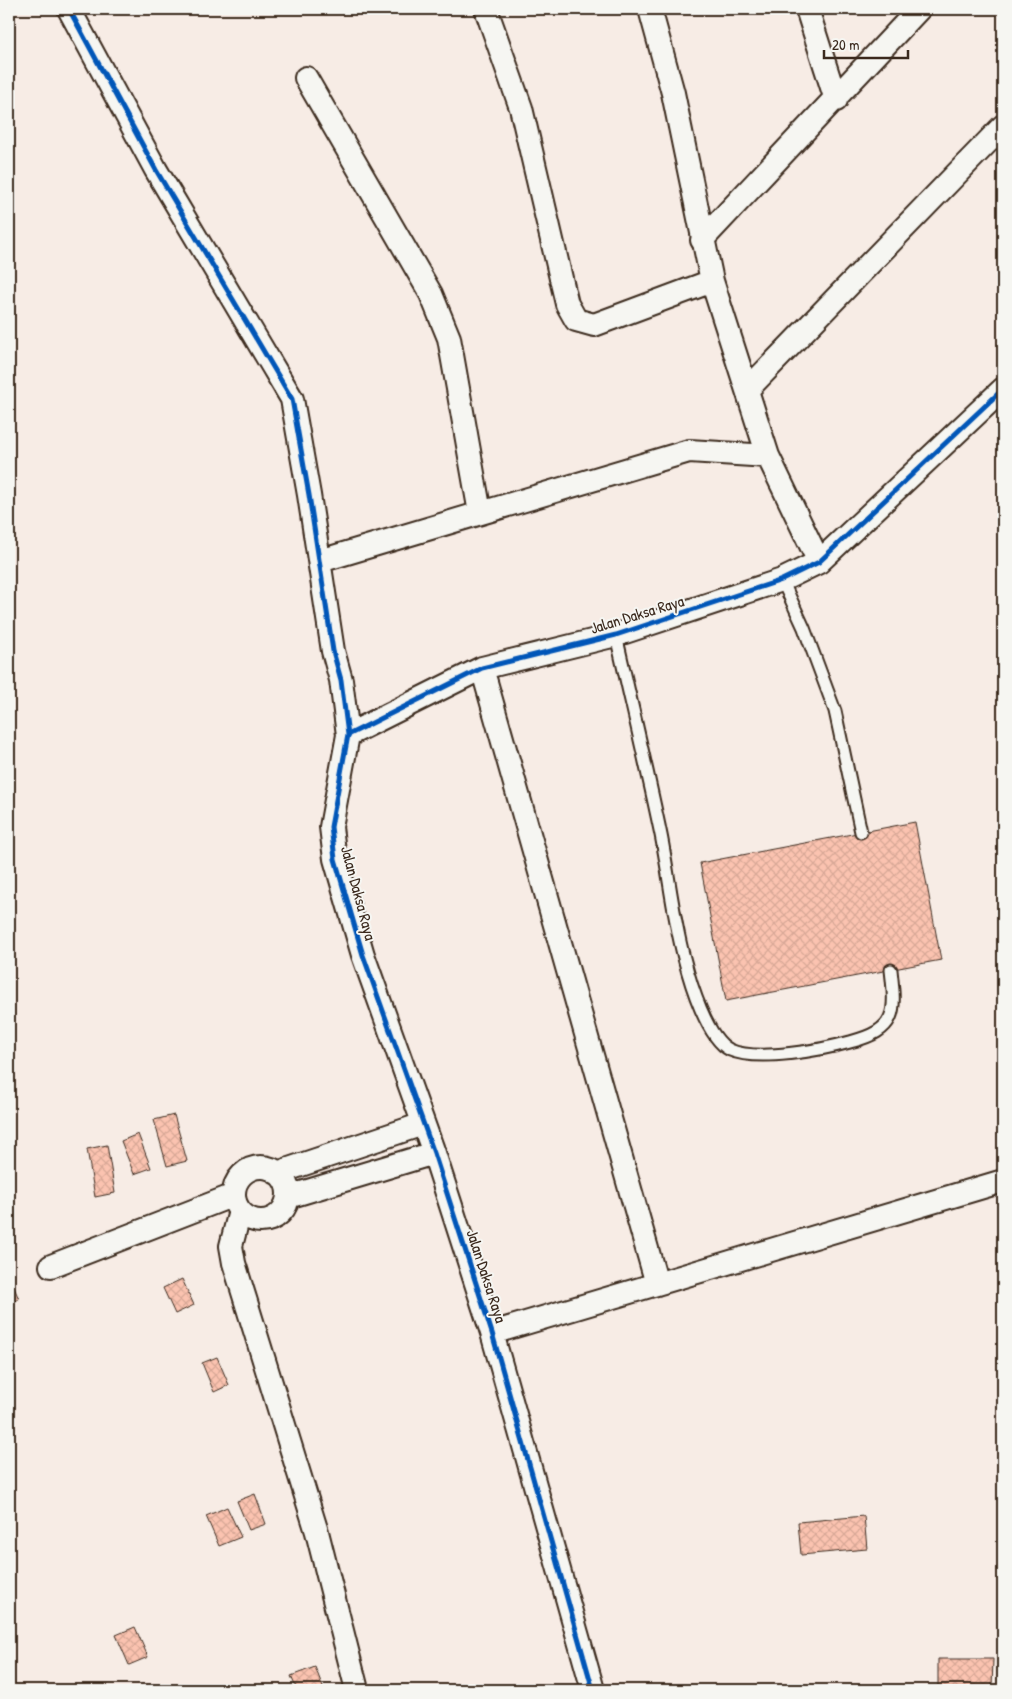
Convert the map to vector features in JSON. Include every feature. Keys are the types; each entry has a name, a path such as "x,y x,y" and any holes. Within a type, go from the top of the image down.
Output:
{"street":[{"path":"69,9 156,170 292,400 320,561 332,651 341,680 348,735"},
{"path":"486,9 521,108 568,304 576,320 594,325 712,281"},
{"path":"650,9 672,93 712,281 768,456 819,562"},
{"path":"807,9 836,100"},
{"path":"702,240 836,100 919,9"},
{"path":"306,78 431,294 449,338 480,513"},
{"path":"748,389 1003,126"},
{"name":"Jalan Daksa Raya","path":"594,1690 492,1333 434,1153 363,955 335,859 331,827 348,735 482,668 616,635 782,580 819,562 1003,389"},
{"path":"320,561 688,451 768,456"},
{"path":"482,668 657,1284"},
{"path":"277,1173 423,1124"},
{"path":"288,1198 434,1153"},
{"path":"237,1203 254,1220 272,1219 280,1214 288,1198 284,1180 270,1169 252,1169 239,1179 231,1246 234,1263 317,1532 358,1690"},
{"path":"492,1333 1003,1181"},
{"path":"51,1266 237,1203"}],"lane":[{"path":"782,580 804,628 835,711 861,832"},
{"path":"616,635 660,834 684,958 712,1034 730,1050 755,1055 826,1048 869,1038 886,1025 895,1004 891,970"}],"building":[{"path":"915,822 941,960 726,1001 700,863"},
{"path":"174,1115 187,1161 167,1166 154,1120"},
{"path":"138,1134 151,1168 134,1174 121,1141"},
{"path":"107,1145 115,1193 95,1197 87,1149"},
{"path":"9,1276 19,1299 9,1303"},
{"path":"182,1279 194,1305 175,1314 163,1288"},
{"path":"217,1357 229,1385 214,1392 202,1363"},
{"path":"255,1494 266,1524 249,1530 237,1501"},
{"path":"227,1507 241,1537 219,1546 206,1516"},
{"path":"864,1516 867,1549 801,1555 798,1522"},
{"path":"135,1627 148,1657 129,1665 116,1635"},
{"path":"938,1659 993,1659 992,1688 938,1688"},
{"path":"315,1667 324,1690 297,1690 291,1676"}],"cycle path":[{"path":"69,9 156,170 292,399 333,651 341,680 348,735 331,827 335,859 363,955 434,1153 492,1333 593,1690"},
{"path":"348,735 482,668 616,635 782,580 819,562 1003,389"}]}
